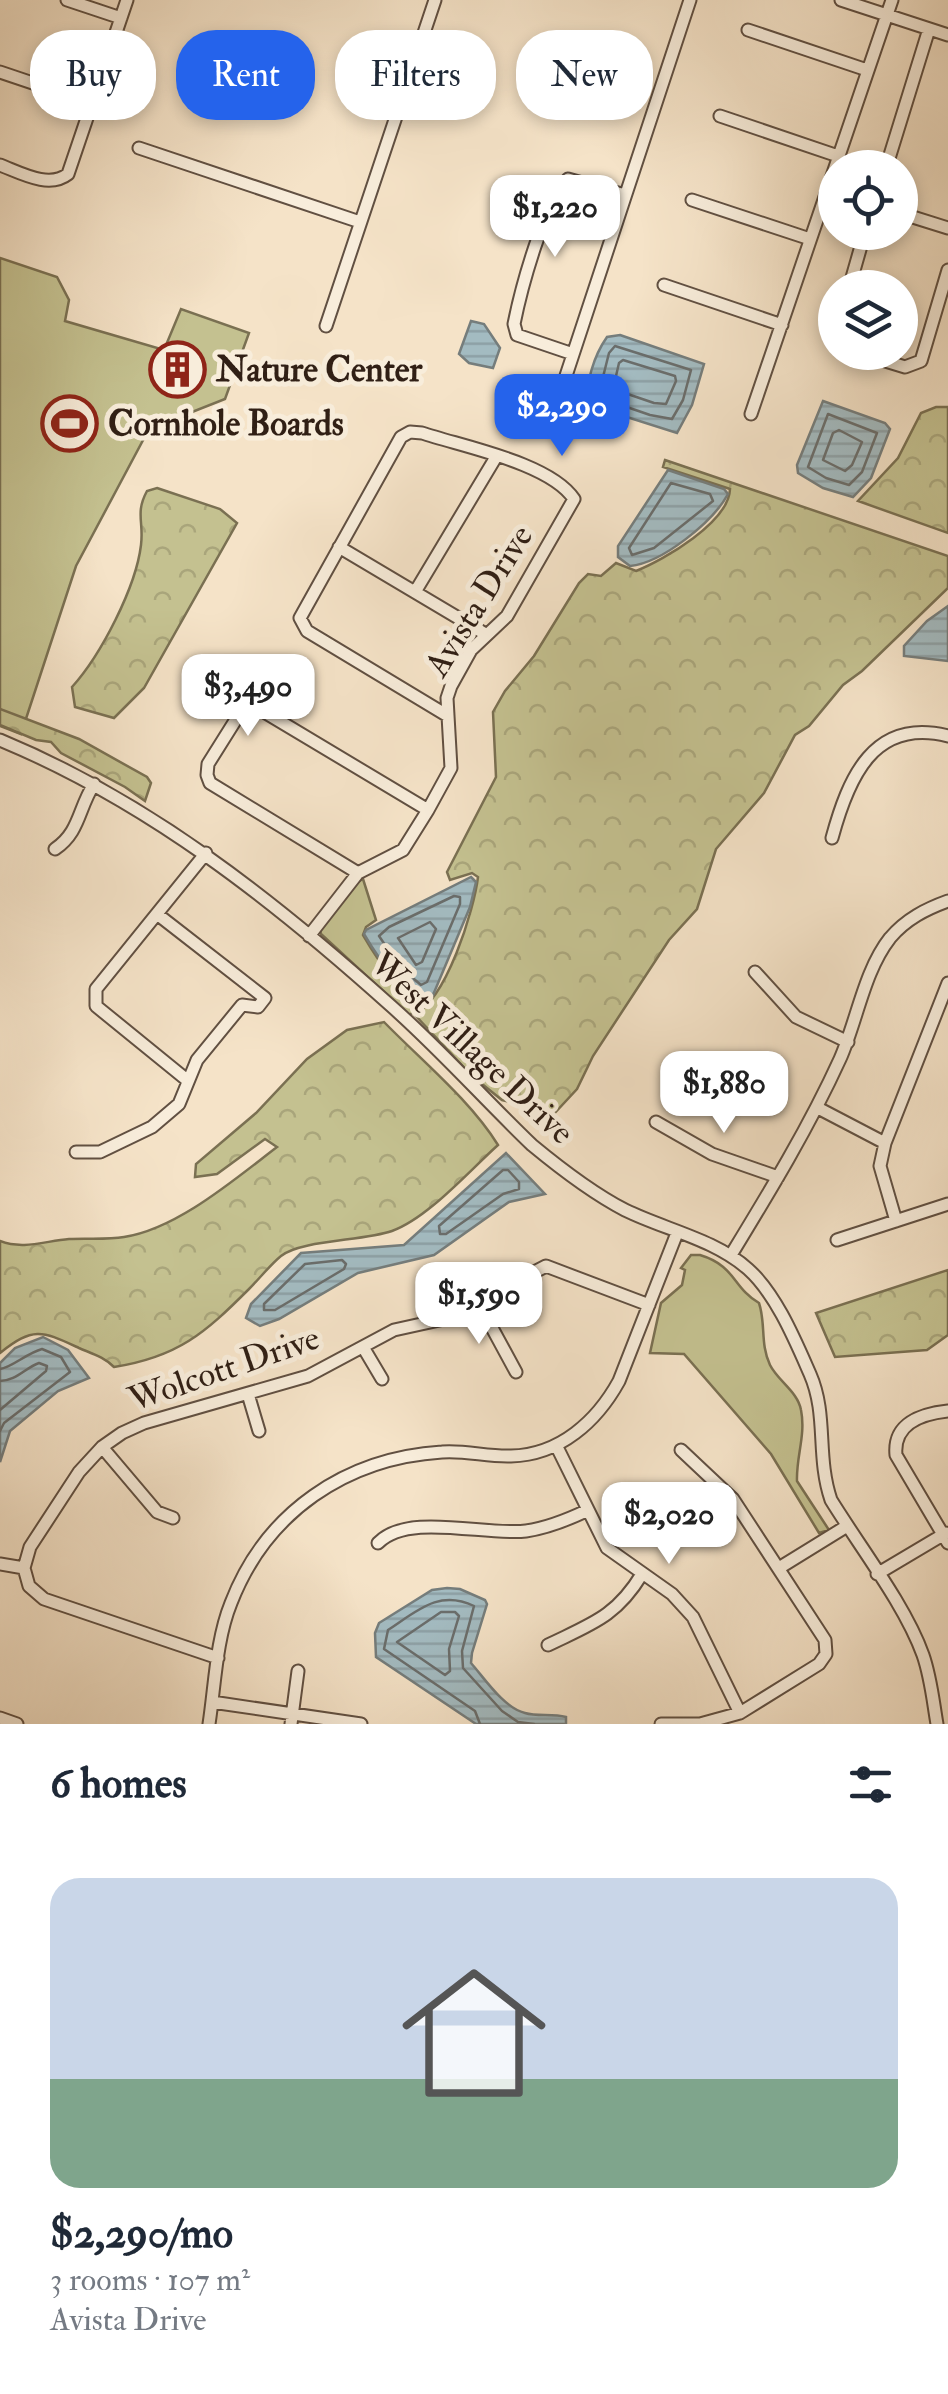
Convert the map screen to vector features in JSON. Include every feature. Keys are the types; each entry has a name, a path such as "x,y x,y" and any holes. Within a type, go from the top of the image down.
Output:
{"street":[{"path":"67,0 121,18"},
{"path":"117,30 127,0"},
{"path":"326,326 434,0"},
{"path":"556,406 690,0"},
{"path":"840,0 948,35"},
{"path":"840,150 892,0"},
{"path":"892,150 929,29"},
{"path":"748,30 867,70"},
{"path":"0,72 30,82"},
{"path":"720,116 820,150"},
{"path":"0,166 59,181 68,174 86,120"},
{"path":"139,148 360,222"},
{"path":"573,354 517,335 514,324 548,212 556,192 568,180 625,195"},
{"path":"692,200 810,239"},
{"path":"752,414 818,215"},
{"path":"918,219 948,228"},
{"path":"918,362 948,270"},
{"path":"664,285 782,325"},
{"name":"Avista Drive","path":"309,936 358,874 403,850 428,810 451,768 450,686 471,650 506,616 574,498 564,484 539,469 410,432 401,437 301,610 300,618 307,631 448,716"},
{"path":"415,592 496,458"},
{"path":"338,547 487,635"},
{"path":"358,874 210,783 206,774 208,764 240,712 260,710 428,810"},
{"path":"832,838 844,792 858,768 878,749 920,732 948,736"},
{"name":"West Village Drive","path":"0,740 94,784 206,854 392,1006 532,1145 575,1179 623,1209 731,1255 768,1292 812,1376 821,1413 823,1477 846,1526 922,1652 937,1724"},
{"path":"55,849 71,838 94,784"},
{"path":"187,1080 96,1006 94,997 206,854"},
{"path":"731,1255 818,1108 848,1042 877,959 889,940 925,910 948,901"},
{"path":"76,1152 100,1152 152,1127 179,1104 197,1060 233,1013 242,1005 258,1007 265,998 157,914"},
{"path":"754,972 796,1018 848,1042"},
{"path":"896,1221 880,1166 948,983"},
{"path":"818,1108 886,1143"},
{"path":"656,1122 712,1154 778,1177"},
{"path":"837,1240 948,1204"},
{"path":"210,1724 218,1658 230,1606 252,1560 283,1520 325,1486 364,1466 406,1455 449,1452 512,1456 556,1446 585,1428 608,1401 676,1233"},
{"name":"Wolcott Drive","path":"24,1568 30,1548 79,1472 102,1446 144,1423 308,1376 394,1330 444,1319 546,1266 648,1305"},
{"path":"478,1302 516,1372"},
{"path":"363,1346 382,1379"},
{"path":"248,1394 258,1431"},
{"path":"877,1574 946,1536 896,1456 895,1441 901,1428 912,1420 948,1411"},
{"path":"102,1446 158,1512 173,1518"},
{"path":"556,1446 607,1548 672,1594 693,1617 740,1713"},
{"path":"660,1724 700,1724 740,1713 819,1664 826,1654 825,1640 733,1499 680,1450"},
{"path":"378,1543 387,1533 431,1527 525,1531 556,1524 586,1511"},
{"path":"779,1568 846,1526"},
{"path":"0,1564 24,1568 29,1586 44,1599 218,1658"},
{"path":"548,1645 613,1612 628,1598 642,1574"},
{"path":"292,1719 298,1671"},
{"path":"212,1702 292,1719 362,1724"},
{"path":"0,1718 17,1724"}],"green space":[{"path":"0,258 57,277 69,300 65,321 164,350 181,309 249,333 225,399 149,429 76,566 21,734 0,726"},
{"path":"948,407 948,533 858,501 898,458 921,413"},
{"path":"665,460 948,556 948,588 843,685 809,726 795,735 764,793 716,849 697,909 669,940 593,1056 577,1089 552,1116 544,1119 533,1108 502,1100 472,1076 414,1014 426,1006 447,974 471,911 478,877 472,873 450,880 447,872 496,777 493,712 505,691 534,656 588,574 601,576 616,563 636,571 648,566 707,527 727,502 730,489 663,467"},
{"path":"157,488 220,509 237,523 144,688 114,718 75,707 72,687 94,657 125,600 141,545 141,505 147,491"},
{"path":"0,709 79,739 147,777 151,783 145,801 61,753 51,742 0,725"},
{"path":"363,879 376,920 363,935 399,984 430,998 409,1015 321,934 320,930"},
{"path":"384,1022 460,1097 498,1145 434,1205 392,1231 290,1251 204,1330 156,1357 114,1367 94,1354 38,1334 21,1338 0,1353 0,1241 26,1245 124,1237 185,1213 277,1147 265,1139 217,1174 195,1177 196,1164 256,1113 307,1059 347,1030"},
{"path":"691,1255 721,1265 759,1303 770,1365 801,1410 797,1481 829,1530 819,1533 771,1454 684,1354 650,1353 661,1303 682,1285 685,1270 681,1268"},
{"path":"948,1270 948,1335 927,1350 835,1357 816,1313"}],"water":[{"path":"471,321 484,324 500,348 493,368 469,363 459,354"},
{"path":"620,335 704,364 692,405 677,433 589,405 589,379 598,352 607,337"},
{"path":"823,401 885,423 890,429 871,478 853,497 823,488 798,473 797,465"},
{"path":"668,470 724,489 728,494 711,517 685,539 657,557 630,566 618,557 618,546"},
{"path":"948,606 948,661 904,656 904,646 927,621"},
{"path":"471,877 476,882 470,907 433,995 412,990 384,964 364,934 366,930"},
{"path":"506,1153 545,1194 509,1202 434,1255 358,1273 260,1326 246,1318 251,1304 301,1253 404,1245"},
{"path":"43,1337 68,1350 89,1378 58,1391 10,1431 0,1462 0,1363 15,1348"},
{"path":"460,1589 487,1604 471,1663 489,1685 517,1710 566,1717 566,1724 476,1724 376,1657 375,1633 379,1623 432,1590"}],"place":[{"name":"Nature Center","path":"177,370"},
{"name":"Cornhole Boards","path":"69,424"}]}
